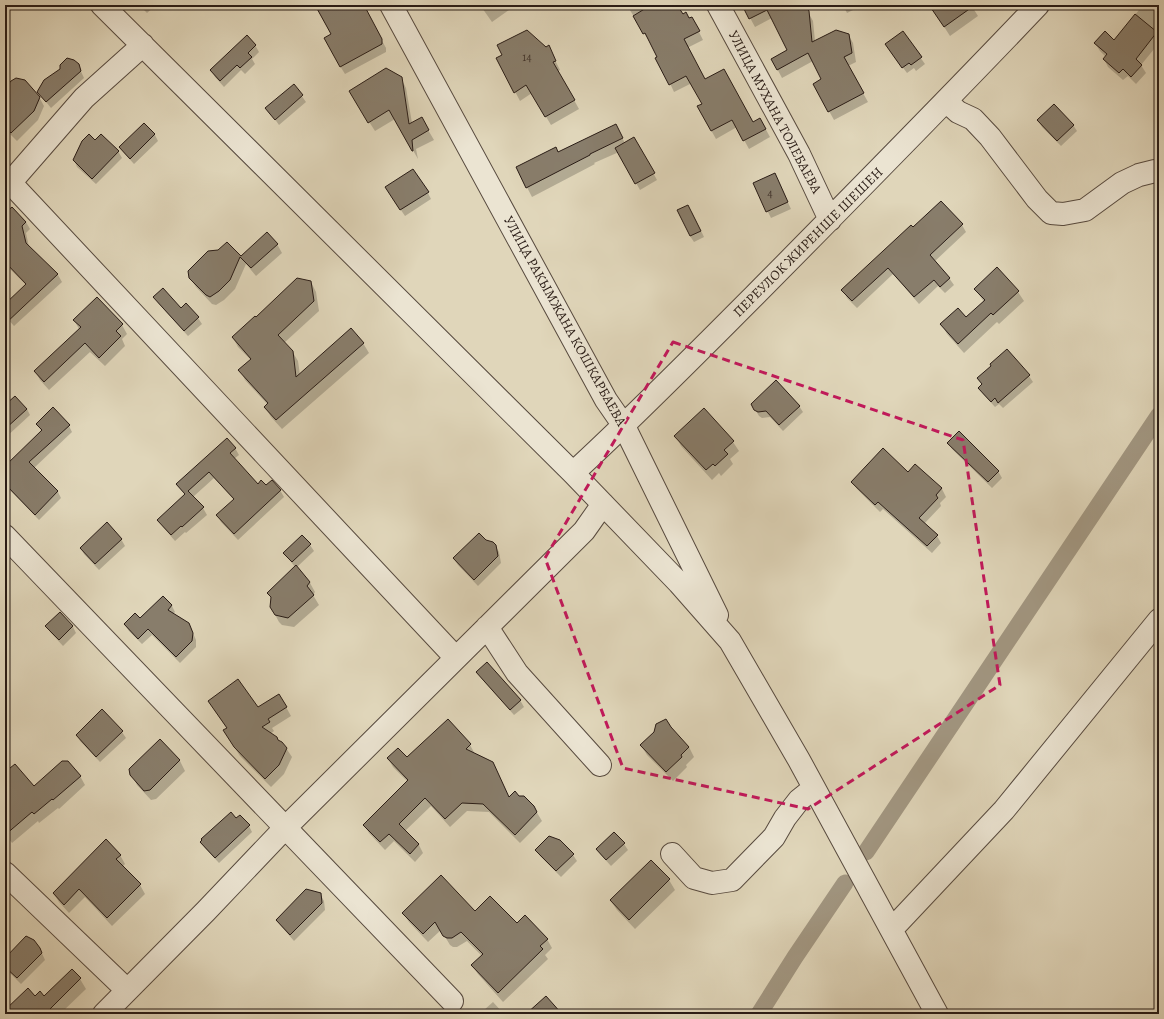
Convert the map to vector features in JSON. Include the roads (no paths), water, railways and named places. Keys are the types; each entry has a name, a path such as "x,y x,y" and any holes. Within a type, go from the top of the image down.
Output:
{"street":[{"path":"102,5 573,473 679,583 730,641 814,788 937,1014"},
{"name":"УЛИЦА РАКЫМЖАНА КОШКАРБАЕВА","path":"391,5 606,400 624,426 730,641"},
{"name":"УЛИЦА МУХАНА ТОЛЕБАЕВА","path":"718,5 799,154 830,220"},
{"name":"ПЕРЕУЛОК ЖИРЕНШЕ ШЕШЕН","path":"573,473 624,426 830,220 1038,5"},
{"path":"142,45 84,98 8,180 456,658"},
{"path":"946,101 958,112 973,119 990,136 1037,199 1051,213 1063,214 1085,210 1122,183 1139,175 1159,171"},
{"path":"104,1014 206,911 285,828 584,531 603,504"},
{"path":"5,536 452,1001"},
{"path":"892,929 1004,810 1159,620"},
{"path":"487,627 517,673 600,765"},
{"path":"672,854 694,878 712,883 732,880 774,837 799,800 814,788"},
{"path":"5,873 127,990"}],"waterway":[{"path":"866,852 1159,415"},
{"path":"759,1014 845,883"}]}
